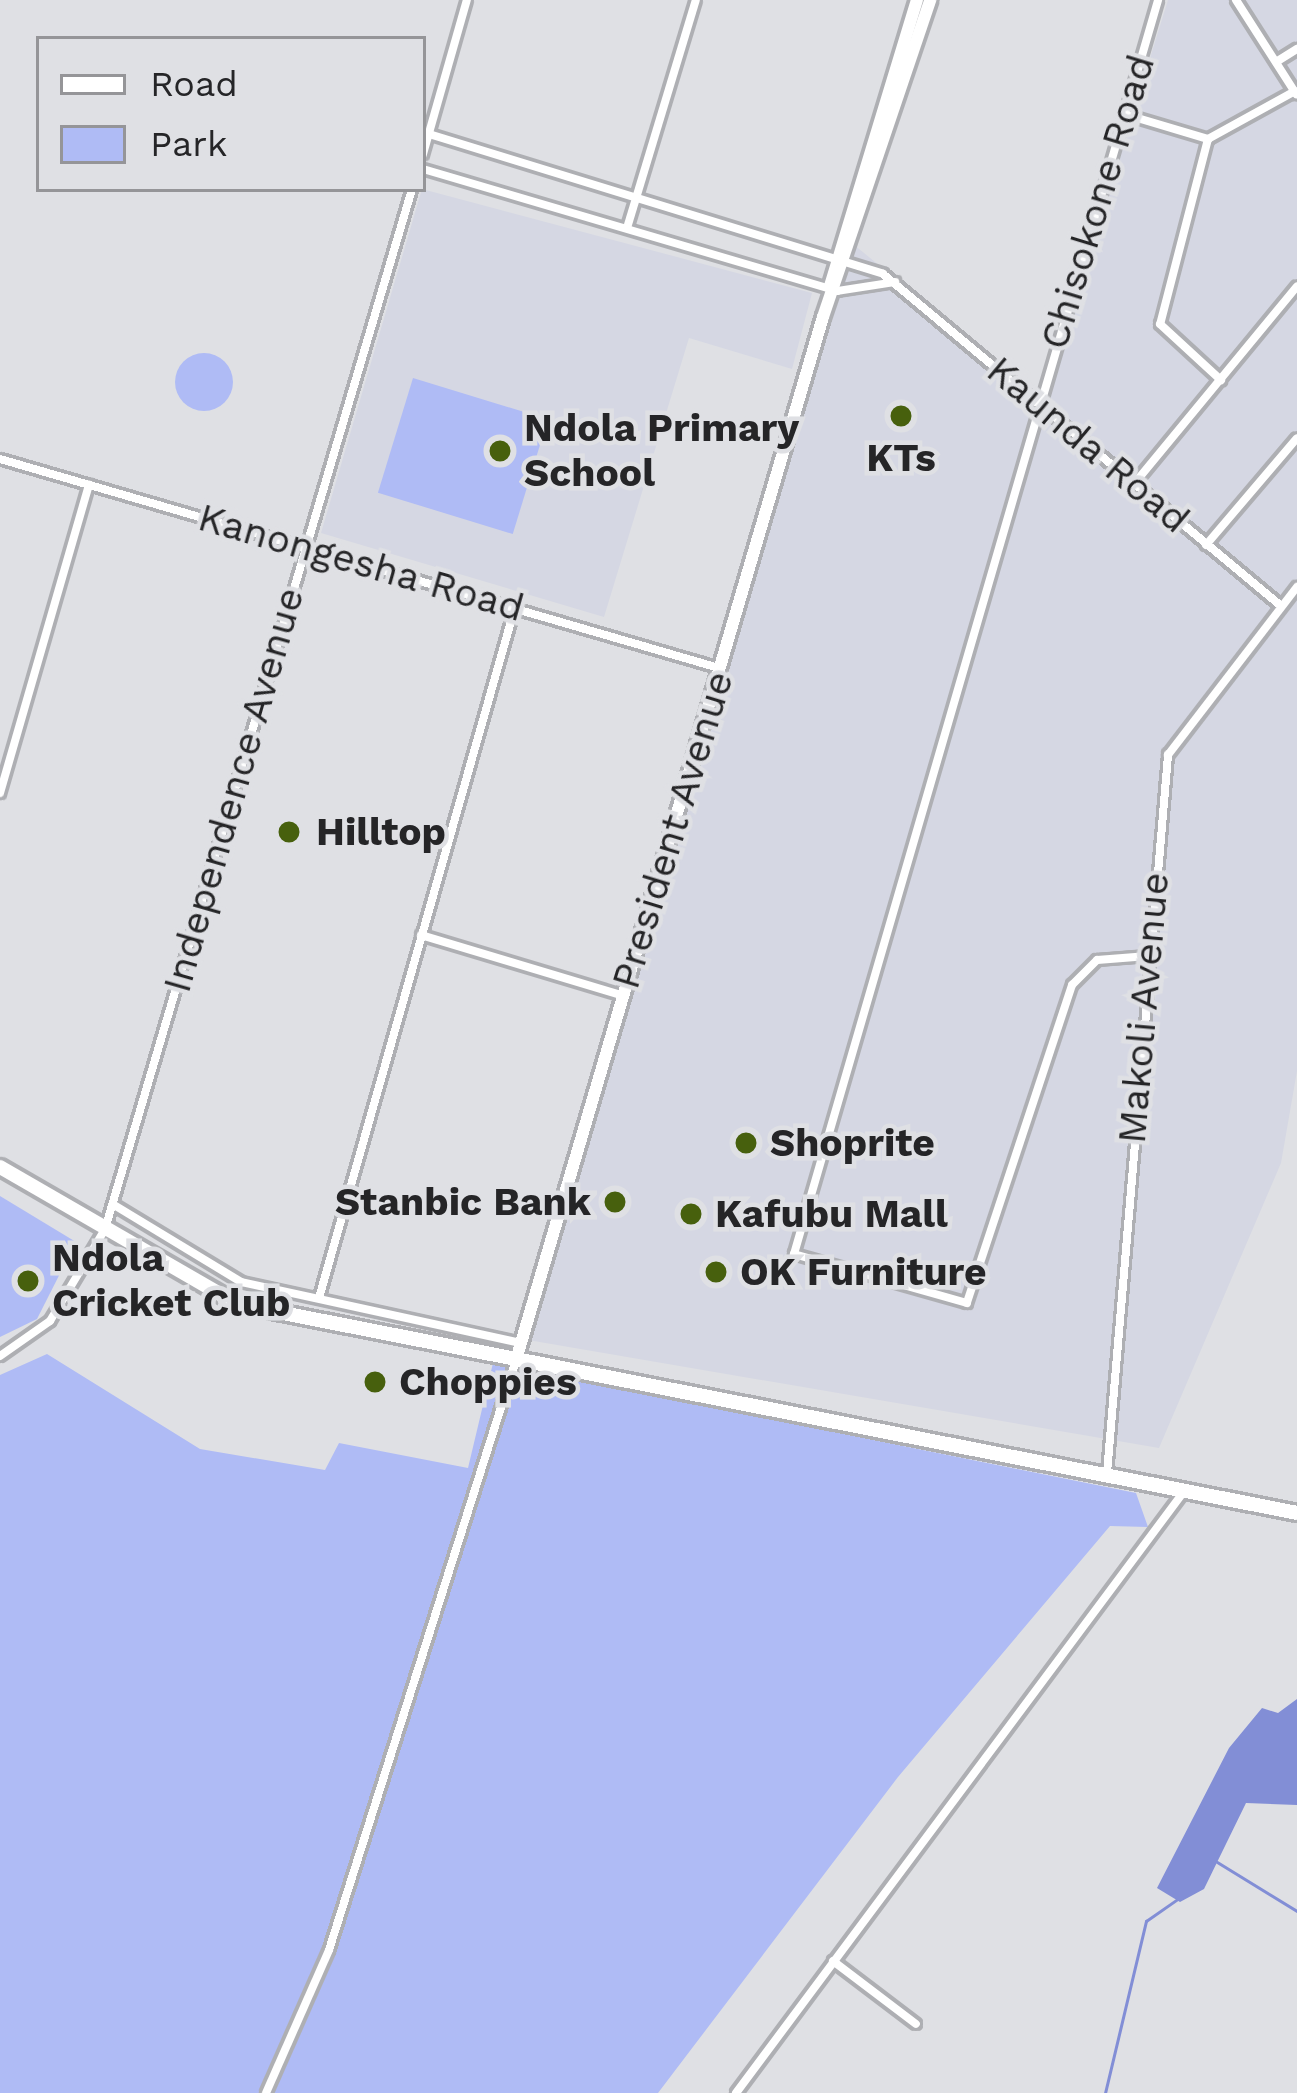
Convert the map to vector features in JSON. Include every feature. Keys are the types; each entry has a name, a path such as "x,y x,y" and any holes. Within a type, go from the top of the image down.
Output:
{"highway":[{"path":"0,1167 237,1304 1297,1513"}],"main road":[{"name":"President Avenue","path":"845,257 917,0"},
{"name":"President Avenue","path":"516,1360 832,293 930,0"}],"street":[{"path":"426,144 467,0"},
{"path":"627,228 696,0"},
{"name":"Chisokone Road","path":"1148,956 1097,960 1072,985 967,1303 794,1254 1158,0"},
{"path":"1124,114 1208,140 1296,93 1236,0"},
{"path":"1276,62 1297,49"},
{"name":"Kaunda Road","path":"429,134 845,257 896,282 1281,606"},
{"path":"1208,140 1160,324 1221,380"},
{"path":"426,170 832,293 896,282"},
{"name":"Independence Avenue","path":"0,1356 50,1321 105,1229 411,192"},
{"path":"1134,484 1297,286"},
{"path":"1206,545 1297,438"},
{"name":"Kanongesha Road","path":"0,459 721,668"},
{"path":"0,793 89,485"},
{"name":"Makoli Avenue","path":"1107,1473 1148,956 1172,744 1297,587"},
{"path":"319,1298 515,607"},
{"path":"421,935 624,996"},
{"path":"113,1204 241,1282 521,1343"},
{"path":"266,2093 329,1950 516,1360"},
{"path":"738,2092 1185,1490"},
{"path":"833,1961 916,2024"}],"shaded area":[{"path":"1168,0 1297,0 1297,1071 1281,1163 1159,1448 528,1340 853,244 1044,400"},
{"name":"Ndola Primary School","path":"421,192 812,293 792,369 689,338 604,617 321,533"},
{"path":"1297,1699 1297,1805 1246,1803 1204,1889 1180,1902 1157,1888 1229,1748 1262,1708 1278,1713"}],"green space":[{"path":"204,353 224,362 233,382 224,402 204,411 184,402 175,382 184,362"},
{"path":"413,378 548,419 513,534 378,493"},
{"name":"Ndola Cricket Club","path":"0,1196 76,1242 37,1319 0,1337"},
{"path":"47,1354 200,1449 325,1470 339,1443 468,1468 493,1363 1136,1493 1148,1527 1110,1526 898,1777 658,2093 0,2093 0,1375"}],"waterway":[{"path":"1217,1862 1297,1911"},
{"path":"1105,2093 1146,1921 1179,1898"}],"place":[{"name":"KTs","path":"901,416"},
{"name":"Ndola Primary School","path":"500,451"},
{"name":"Hilltop","path":"289,832"},
{"name":"Shoprite","path":"746,1143"},
{"name":"Stanbic Bank","path":"615,1202"},
{"name":"Kafubu Mall","path":"691,1214"},
{"name":"OK Furniture","path":"716,1272"},
{"name":"Ndola Cricket Club","path":"28,1281"},
{"name":"Choppies","path":"375,1382"}]}
